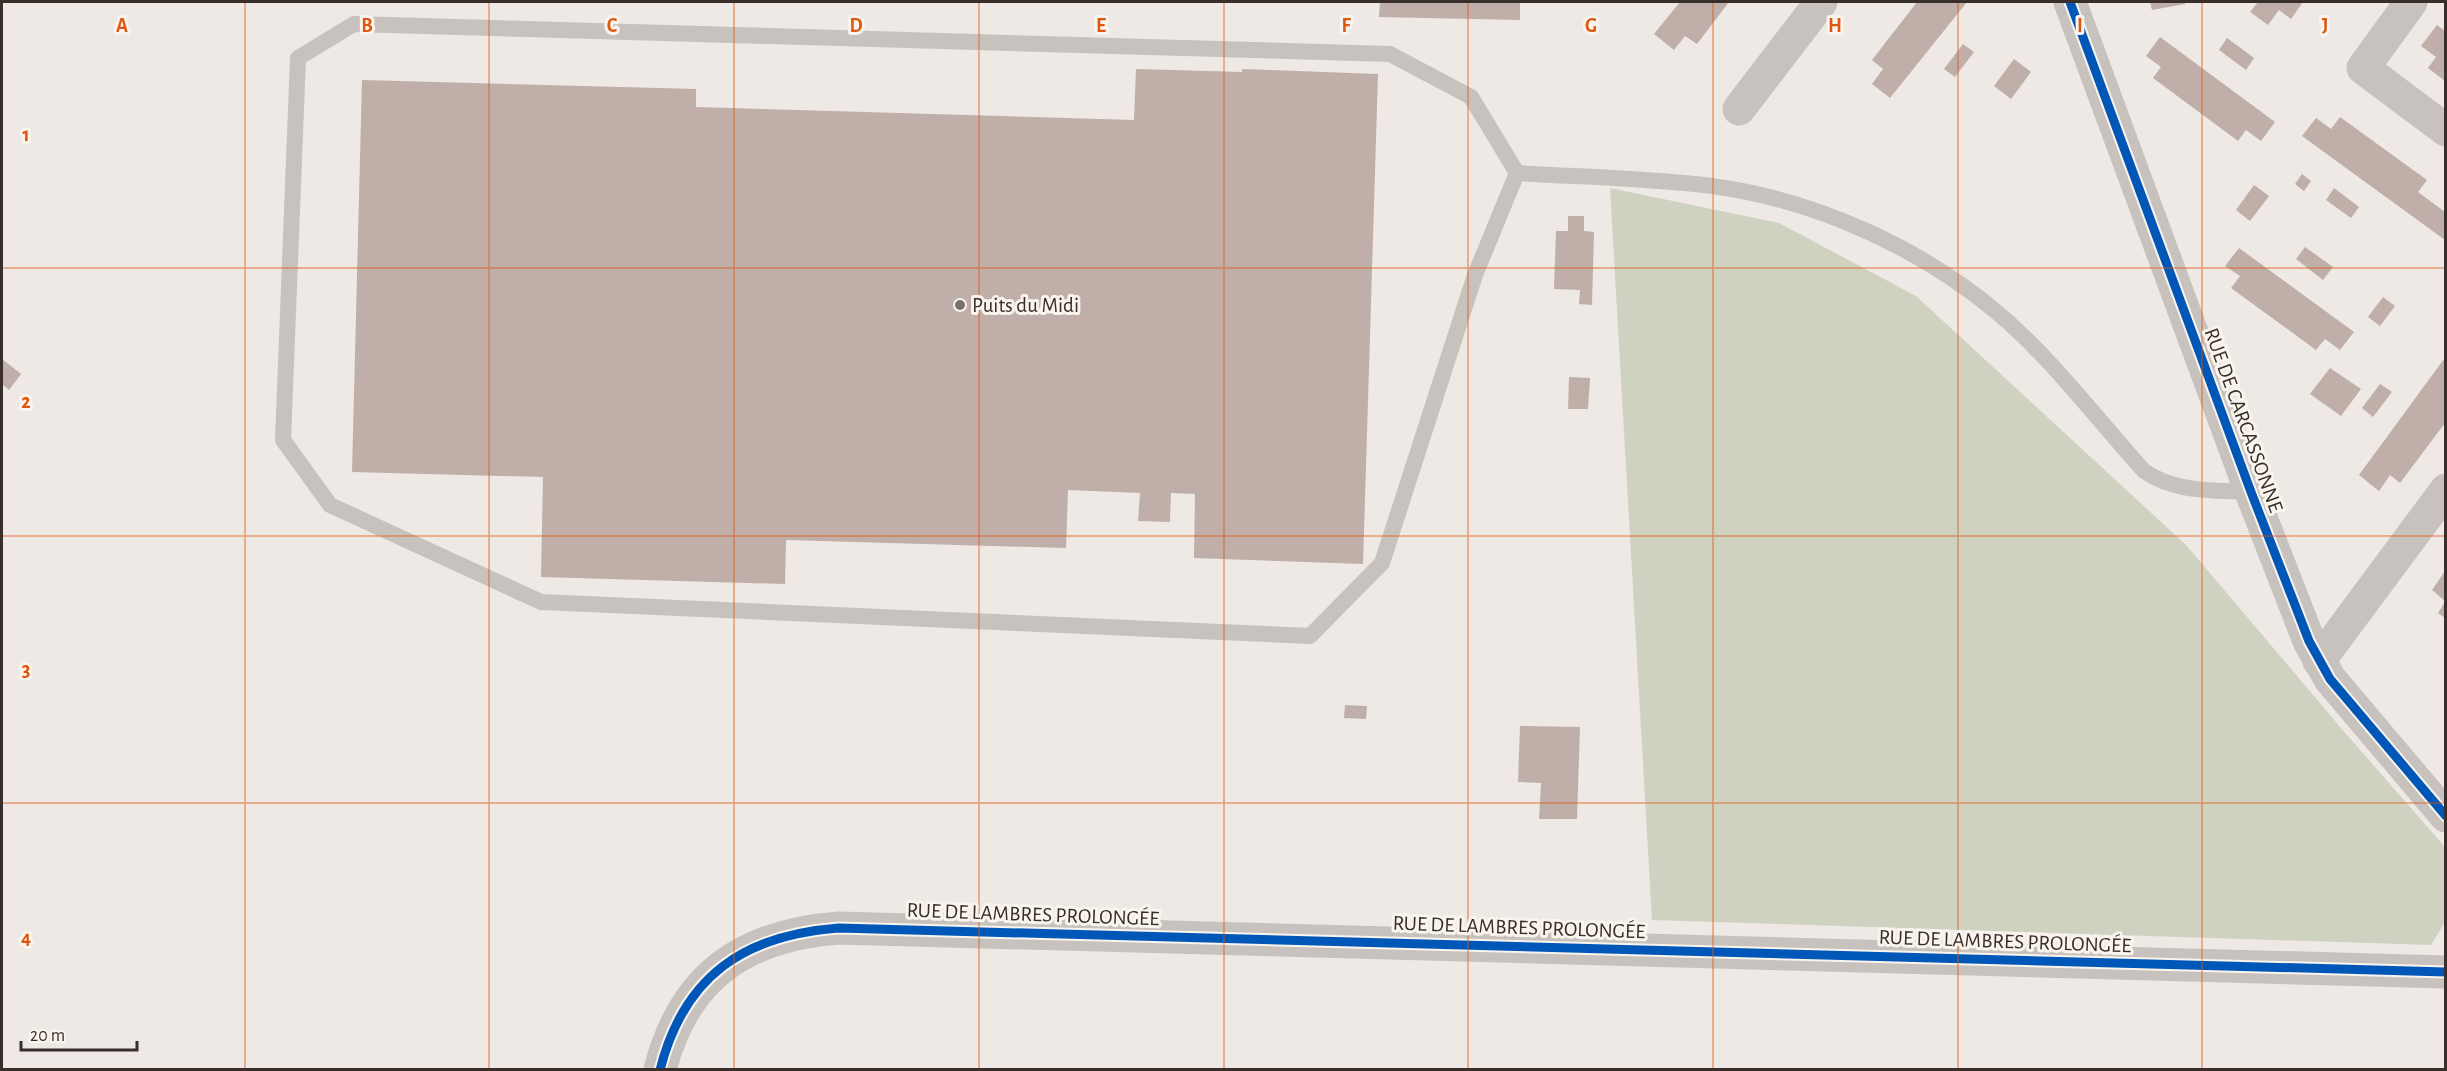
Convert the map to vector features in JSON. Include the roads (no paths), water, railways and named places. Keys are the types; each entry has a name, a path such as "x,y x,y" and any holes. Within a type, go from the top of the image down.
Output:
{"street":[{"path":"1739,109 1821,2"},
{"name":"RUE DE CARCASSONNE","path":"2070,2 2251,492 2309,641 2330,679 2445,816"},
{"path":"2411,2 2363,68 2445,130"},
{"path":"2319,661 2445,490"},
{"name":"RUE DE LAMBRES PROLONGÉE","path":"660,1070 671,1036 691,998 722,967 765,942 788,934 839,928 2445,972"}],"lane":[{"path":"354,24 1390,54 1471,97 1517,172 1475,275 1382,563 1310,636 541,602 330,505 283,440 298,57 354,24"},
{"path":"1517,172 1712,186 1779,200 1839,220 1928,265 2000,315 2038,352 2144,471 2159,482 2173,487 2251,492"}],"place":[{"name":"Puits du Midi","path":"960,305"}]}
